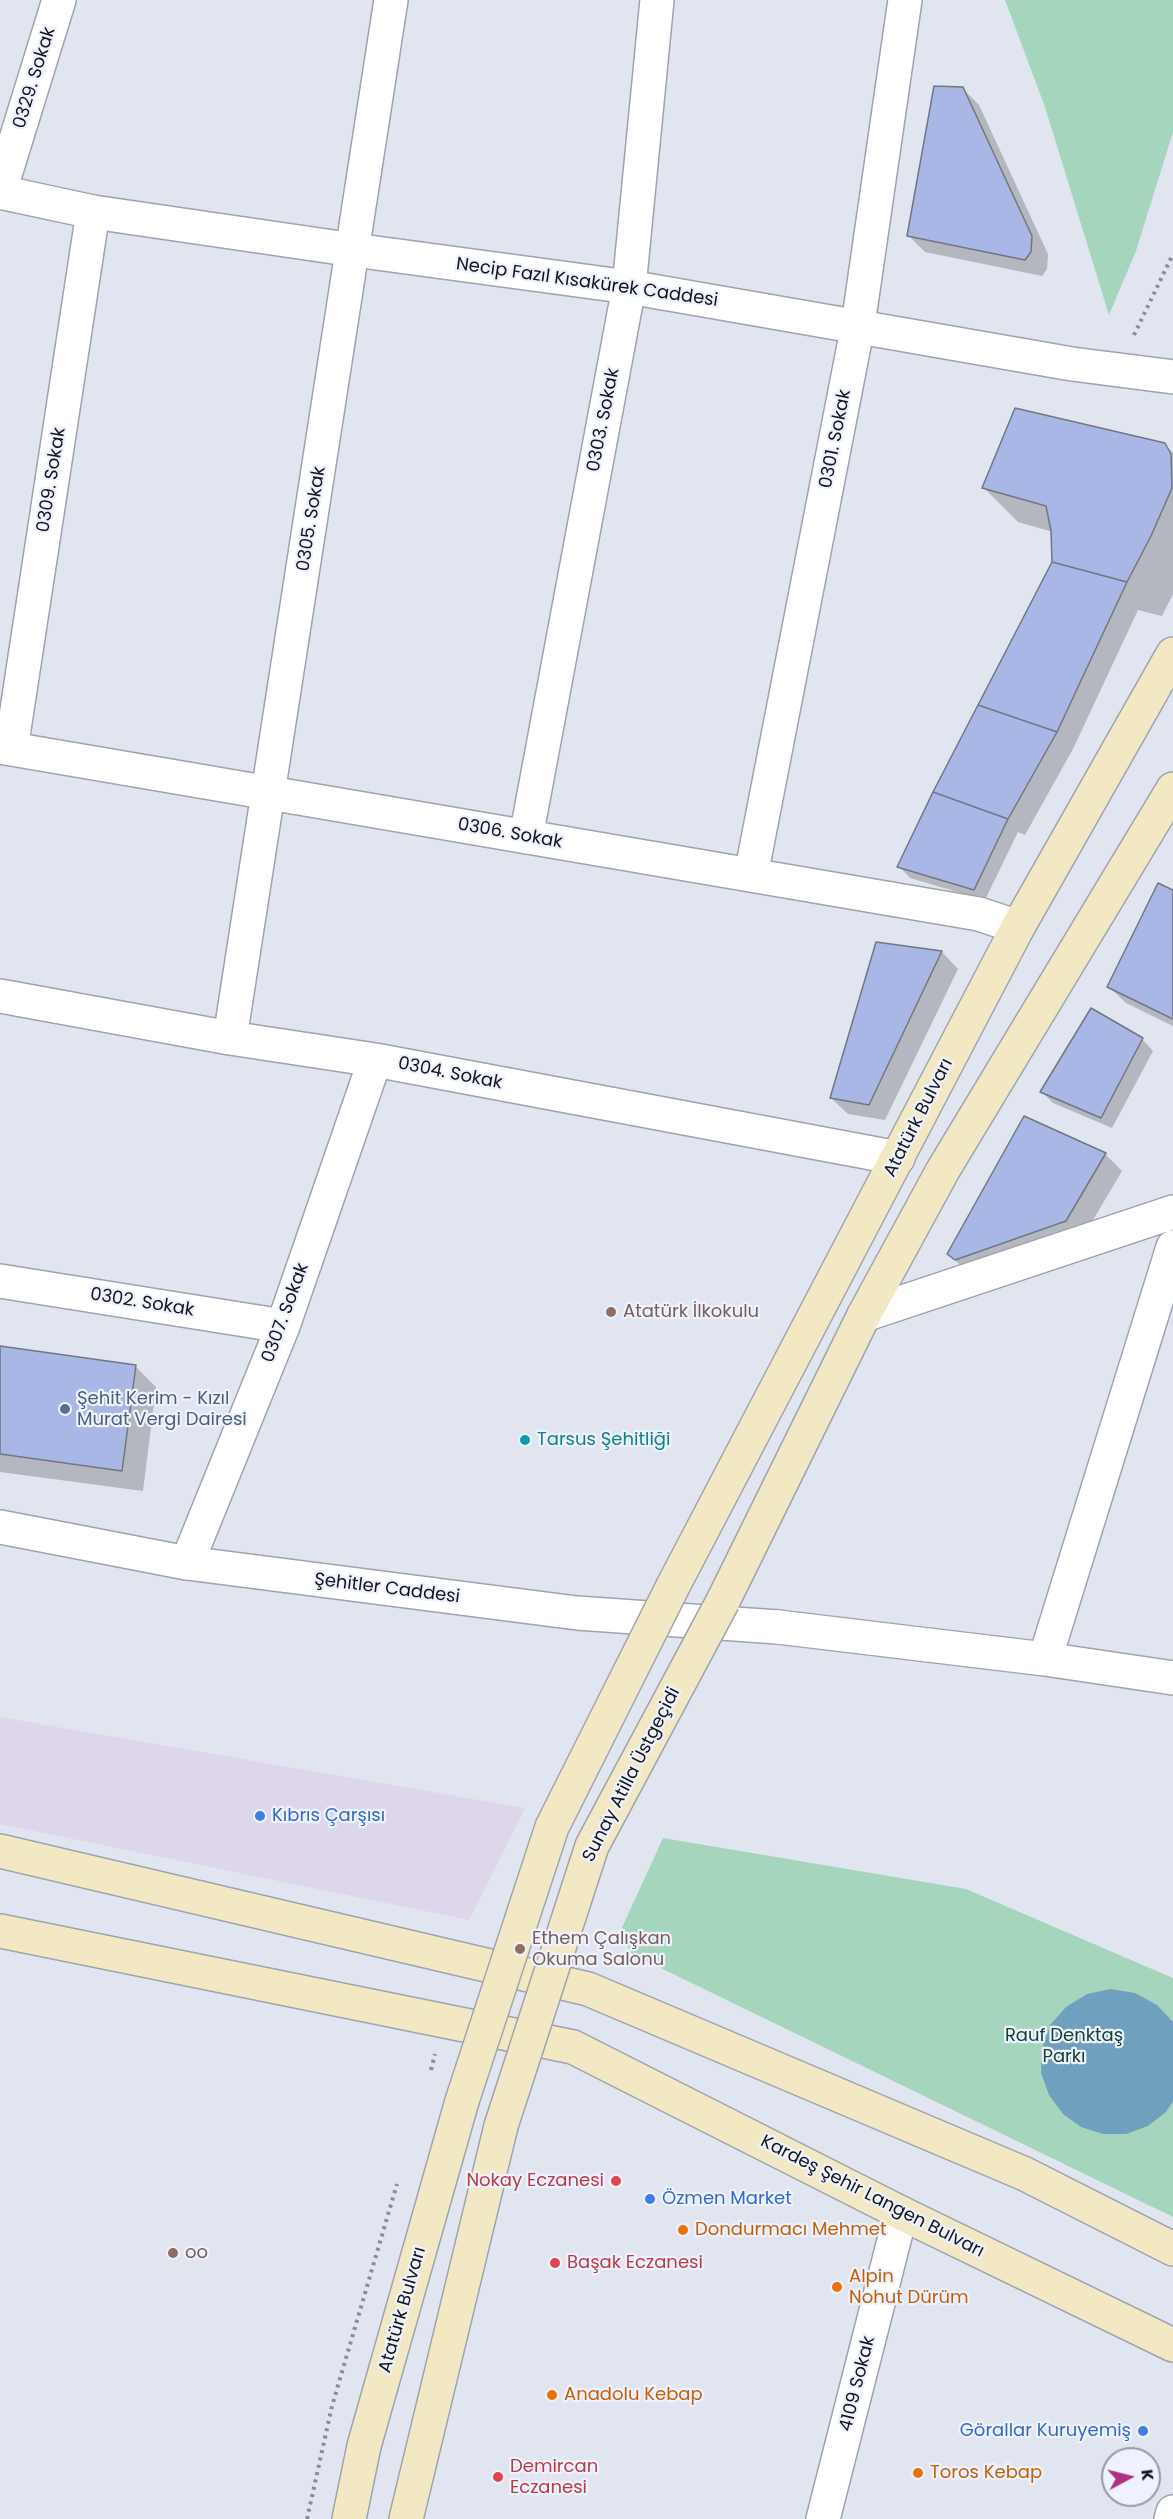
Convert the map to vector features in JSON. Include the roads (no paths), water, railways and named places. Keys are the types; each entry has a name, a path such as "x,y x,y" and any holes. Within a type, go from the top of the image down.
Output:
{"main road":[{"name":"Atatürk Bulvarı","path":"349,2519 364,2446 462,2101 552,1827 673,1586 1018,927 1173,654"},
{"name":"Sunay Atilla Üstgeçidi","path":"406,2519 501,2126 592,1846 723,1601 864,1315 944,1170 1171,797"},
{"path":"0,1851 588,1989 1025,2174 1173,2249"},
{"name":"Kardeş Şehir Langen Bulvarı","path":"0,1930 573,2047 901,2213 1173,2345"}],"street":[{"name":"0329. Sokak","path":"0,192 59,0"},
{"name":"0305. Sokak","path":"230,1038 392,0"},
{"name":"0303. Sokak","path":"526,837 628,286 657,0"},
{"name":"0301. Sokak","path":"751,875 858,325 905,0"},
{"name":"Necip Fazıl Kısakürek Caddesi","path":"0,192 93,212 354,250 628,286 1117,370 1173,377"},
{"name":"0309. Sokak","path":"5,748 93,212"},
{"name":"0306. Sokak","path":"5,748 979,914 1018,927"},
{"name":"0304. Sokak","path":"0,996 230,1038 375,1060 898,1158"},
{"name":"0307. Sokak","path":"187,1563 283,1326 375,1060"},
{"path":"864,1315 1173,1212"},
{"path":"1045,1659 1173,1247"},
{"name":"0302. Sokak","path":"0,1281 283,1326"},
{"name":"Şehitler Caddesi","path":"0,1527 187,1563 577,1613 778,1627 1045,1659 1173,1678"},
{"name":"4109 Sokak","path":"823,2519 901,2213"},
{"path":"1171,2519 1173,2512"}],"water":[{"path":"1111,1989 1135,1993 1157,2005 1173,2022 1173,2101 1166,2112 1148,2126 1126,2134 1103,2134 1081,2127 1063,2114 1049,2095 1041,2073 1042,2049 1050,2025 1066,2007 1087,1994"}],"place":[{"name":"Atatürk İlkokulu","path":"611,1312"},
{"name":"Şehit Kerim - Kızıl Murat Vergi Dairesi","path":"65,1409"},
{"name":"Tarsus Şehitliği","path":"525,1440"},
{"name":"Kıbrıs Çarşısı","path":"260,1816"},
{"name":"Ethem Çalışkan Okuma Salonu","path":"520,1949"},
{"name":"Nokay Eczanesi","path":"616,2181"},
{"name":"Özmen Market","path":"650,2199"},
{"name":"Dondurmacı Mehmet","path":"683,2230"},
{"name":"oo","path":"173,2253"},
{"name":"Başak Eczanesi","path":"555,2263"},
{"name":"Alpin Nohut Dürüm","path":"837,2287"},
{"name":"Anadolu Kebap","path":"552,2395"},
{"name":"Görallar Kuruyemiş","path":"1143,2431"},
{"name":"Toros Kebap","path":"918,2473"},
{"name":"Demircan Eczanesi","path":"498,2477"}],"park label":[{"name":"Rauf Denktaş Parkı","path":"1064,2046"}]}
